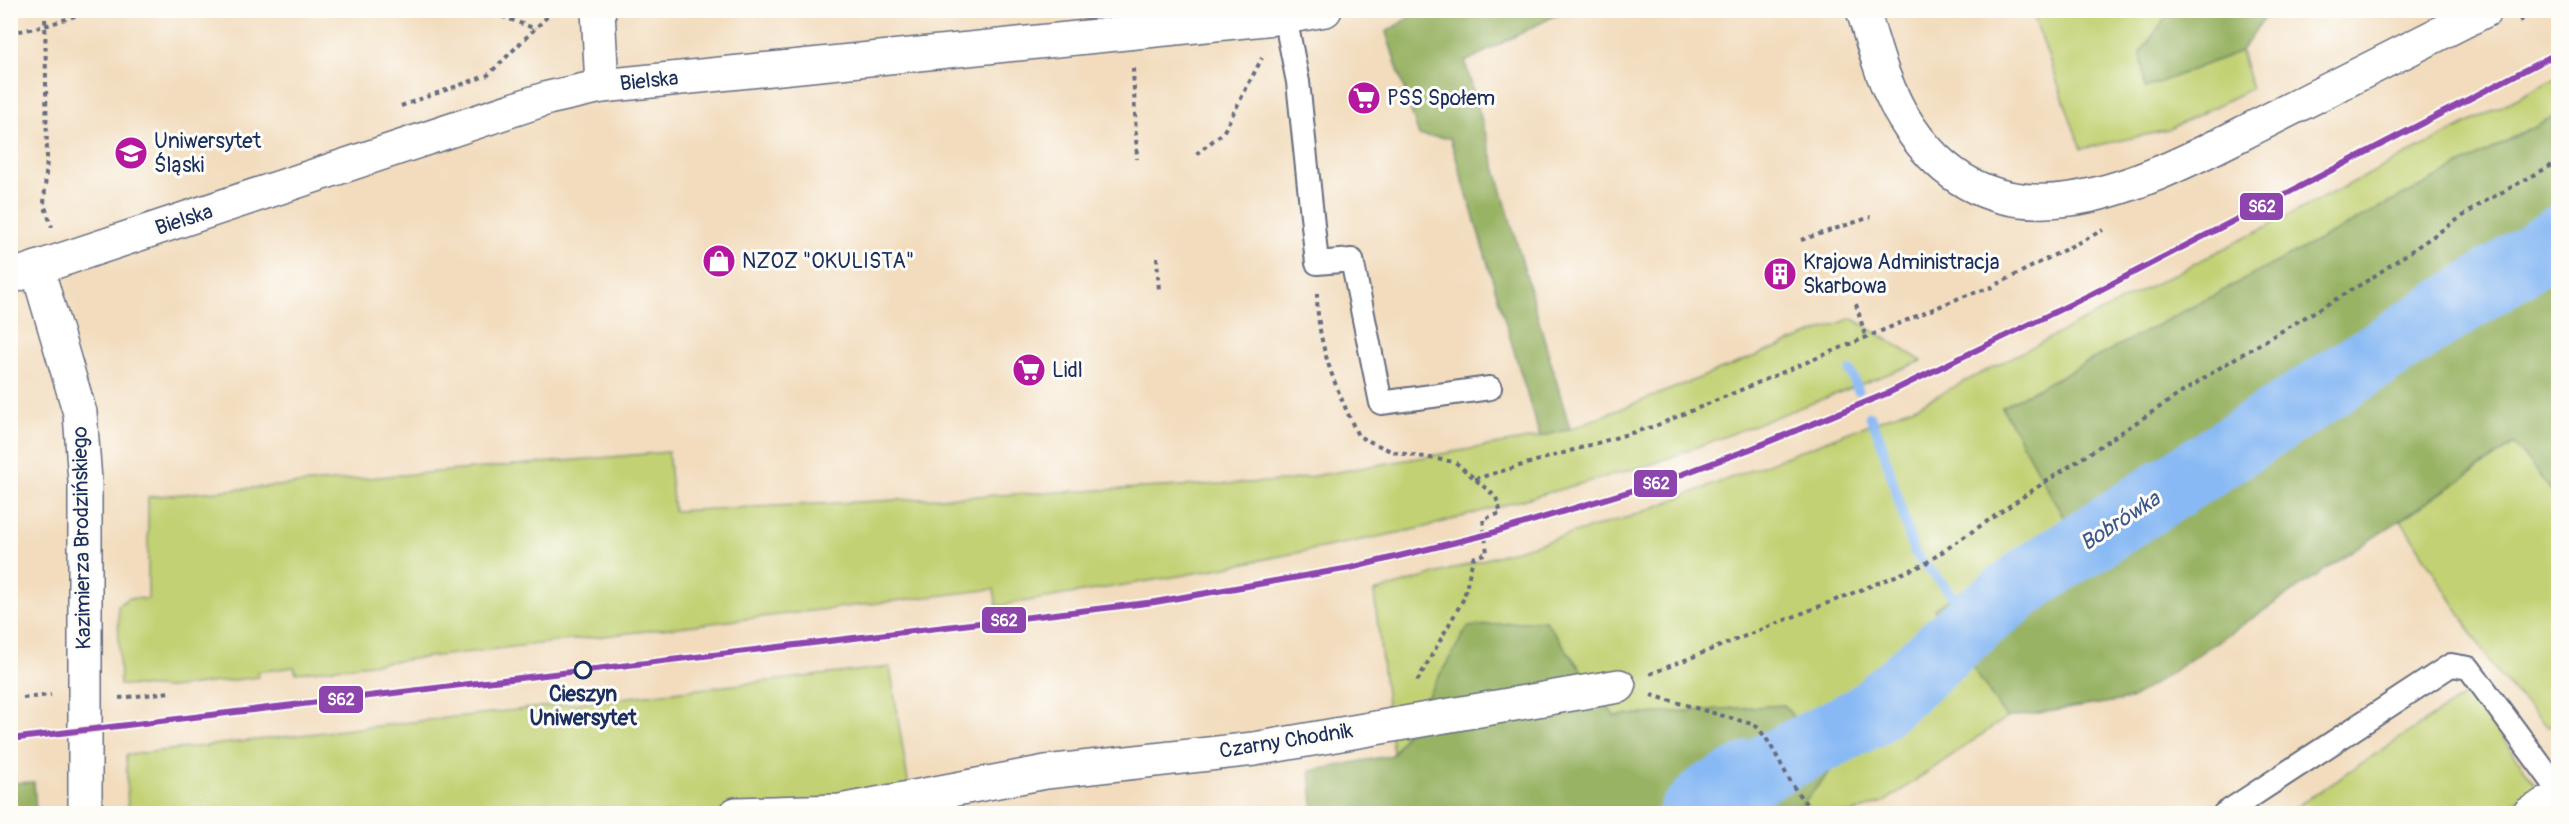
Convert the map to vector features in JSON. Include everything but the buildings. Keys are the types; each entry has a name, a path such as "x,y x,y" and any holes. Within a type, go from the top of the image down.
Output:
{"street":[{"path":"598,10 602,86"},
{"path":"1863,10 1883,75 1897,106 1923,145 1942,163 1979,188 2003,197 2054,201 2082,198 2125,187 2184,162 2486,10"},
{"name":"Bielska","path":"23,272 548,98 602,86 1310,12"},
{"name":"Kazimierza Brodzińskiego","path":"23,272 80,413 85,481 85,813"},
{"name":"Czarny Chodnik","path":"736,813 840,811 1046,772 1254,749 1619,686"},
{"path":"2529,813 2559,798"}],"lane":[{"path":"1310,12 1298,82 1317,263 1353,260 1381,403 1490,388"},
{"path":"2224,813 2451,664 2469,668 2559,789"}],"path":[{"path":"45,10 47,158 44,204 54,232"},
{"path":"10,33 45,26 93,10"},
{"path":"485,10 536,29"},
{"path":"399,107 488,75 554,10"},
{"path":"1130,32 1137,159"},
{"path":"1196,154 1223,133 1266,50"},
{"path":"1619,686 1923,565 2224,365 2370,279 2482,203 2559,162"},
{"path":"1801,240 1871,217"},
{"path":"1157,257 1159,292"},
{"path":"1475,479 1655,426 1962,297 1992,287 2043,261"},
{"path":"1317,263 1317,313 1329,371 1358,436 1393,452 1455,462 1496,497 1502,513 1483,519 1487,553 1473,558 1464,598 1414,687 1409,721"},
{"path":"1856,304 1866,338"},
{"path":"1619,686 1755,725 1764,734 1796,790 1818,813"},
{"path":"120,698 168,692"},
{"path":"23,698 54,694"}],"green space":[{"path":"2171,10 2269,11 2241,51 2145,88 2141,52"},
{"path":"1419,11 1564,11 1465,62 1570,429 1540,437 1450,138 1419,136 1386,32"},
{"path":"2032,11 2171,11 2141,52 2145,88 2241,51 2252,88 2168,130 2081,149"},
{"path":"2558,77 2558,114 2002,407 2066,522 1935,609 2006,718 1884,802 1852,813 1794,813 1833,768 1784,705 1614,716 1545,620 1468,627 1393,755 1374,592 1632,516 1919,405"},
{"path":"2558,114 2558,499 2514,444 2131,699 2006,718 1934,609 2066,522 2002,407"},
{"path":"1852,318 1922,361 1655,463 1422,528 1185,575 997,606 994,589 296,673 294,667 257,672 258,677 170,688 120,685 118,605 129,598 148,599 148,497 668,452 674,511 1285,481 1540,437 1570,429"},
{"path":"2515,444 2558,499 2558,720 2548,727 2497,673 2401,520"},
{"path":"1545,620 1614,716 1784,705 1833,768 1794,814 1314,813 1310,771 1393,755 1468,627"},
{"path":"890,667 912,807 837,814 128,813 126,755"},
{"path":"2471,691 2539,790 2493,813 2285,814"},
{"path":"34,782 36,813 11,813 11,783"}],"waterway":[{"name":"Bobrówka","path":"1691,814 1709,796 1868,716 1975,621 2032,577 2558,239"},
{"path":"1850,371 1858,390"},
{"path":"1870,416 1880,438 1914,552 1975,621"}],"transit line":[{"name":"S62","path":"10,739 1155,602 1350,568 1485,535 1661,482 1753,448 1888,393 2092,294 2558,53"}],"place":[{"name":"PSS Społem","path":"1364,98"},
{"name":"Uniwersytet Śląski","path":"131,153"},
{"name":"NZOZ \"OKULISTA\"","path":"719,261"},
{"name":"Krajowa Administracja Skarbowa","path":"1780,274"},
{"name":"Lidl","path":"1029,370"},
{"name":"Cieszyn Uniwersytet","path":"583,670"}]}
